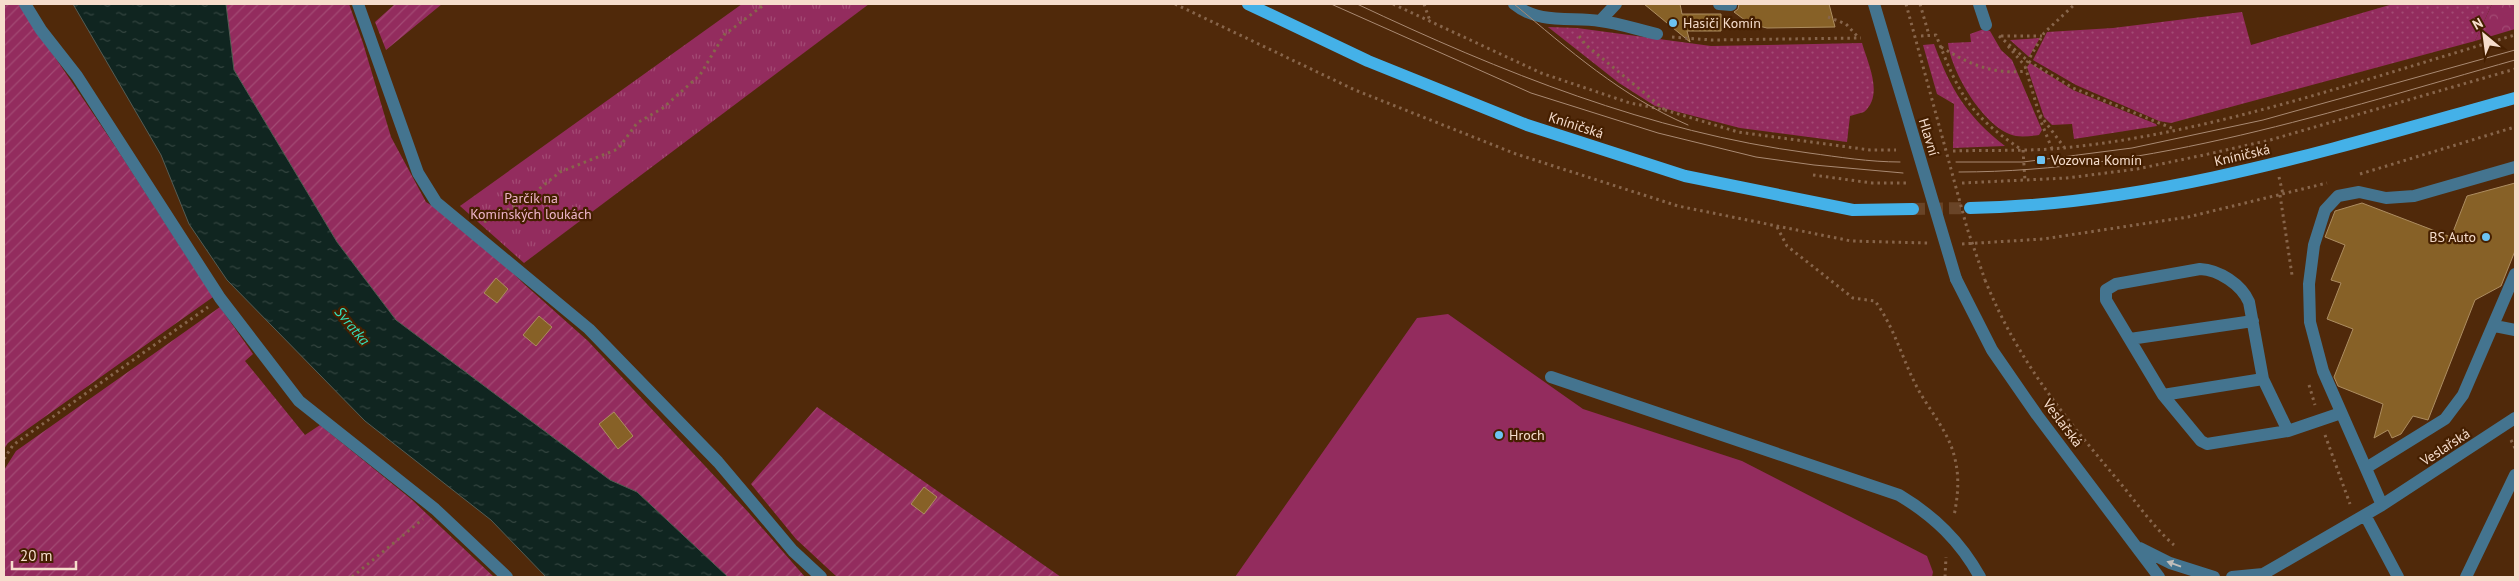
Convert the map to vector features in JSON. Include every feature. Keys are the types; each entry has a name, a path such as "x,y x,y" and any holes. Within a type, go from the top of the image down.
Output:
{"main road":[{"name":"Kníničská","path":"1248,4 1368,61 1526,125 1685,176 1853,210 1913,209"},
{"name":"Kníničská","path":"1970,208 2018,207 2182,185 2275,163 2515,98"}],"street":[{"path":"25,4 41,30 76,76 220,298 299,401 435,509 508,577"},
{"path":"358,4 418,173 436,202 588,329 718,462 793,551 821,577"},
{"path":"1600,21 1616,4"},
{"name":"Hlavní","path":"1874,4 1956,279"},
{"path":"1979,4 1986,25"},
{"path":"1518,7 1546,18 1600,21 1661,35"},
{"path":"2382,505 2323,371 2310,322 2309,284 2314,246 2325,210 2338,196 2359,192 2386,198 2414,196 2515,167"},
{"path":"2288,432 2263,379 2249,302 2240,288 2213,270 2200,269 2110,286 2106,290 2106,300 2163,395 2194,436 2207,444 2288,432 2342,413"},
{"path":"2366,468 2445,419 2463,395 2495,326 2515,274"},
{"name":"Veslařská","path":"1956,279 1992,350 2037,415 2159,577"},
{"path":"2130,339 2253,321"},
{"path":"2495,326 2515,330"},
{"path":"1551,377 1899,495 1924,511 1950,534 1980,577"},
{"path":"2163,395 2263,379"},
{"name":"Veslařská","path":"2263,576 2382,505 2515,418"},
{"path":"2466,577 2515,475"},
{"path":"2366,515 2398,577"},
{"path":"2136,546 2170,563 2214,577"},
{"path":"2232,577 2263,576"}],"path":[{"path":"469,229 523,202 560,172 618,149 638,123 663,108 700,75 724,35 765,4"},
{"path":"1393,4 1542,73 1630,103 1665,110 1738,132 1870,150 1896,150"},
{"path":"1424,4 1430,21"},
{"path":"1906,4 1967,228 1985,280 2006,328 2044,389 2133,498 2179,550"},
{"path":"1920,4 1929,36"},
{"path":"2025,66 2042,36 2075,4"},
{"path":"1661,35 1712,40 1860,38 1846,24 1828,17"},
{"path":"1569,19 1586,45 1665,110"},
{"path":"1986,25 1991,25 2025,66 2052,148"},
{"path":"1921,36 1936,35 1960,92 1976,115 2023,150 2025,181"},
{"path":"1953,150 2023,150 2064,147 2175,129 2264,108 2515,35"},
{"path":"1999,36 2042,36"},
{"path":"1999,36 2028,61 2073,88 2175,129"},
{"path":"1941,47 1978,67 2016,72 2027,71"},
{"path":"1962,183 2067,178 2137,169 2242,147 2515,69"},
{"path":"2040,115 2064,147"},
{"path":"2355,175 2515,127"},
{"path":"1813,175 1872,184 1906,183"},
{"path":"1980,244 2043,239 2188,217 2337,180"},
{"path":"1776,226 1787,246 1853,298 1874,301 1885,315 1918,390 1943,430 1954,454 1959,488 1950,534"},
{"path":"4,459 13,445 220,298"},
{"path":"2310,391 2350,505"},
{"path":"352,577 435,509"},
{"path":"1945,577 1946,552 1951,561"}],"green space":[{"path":"4,4 19,4 117,149 213,297 8,443 4,449"},
{"path":"226,4 349,4 363,43 391,137 426,202 469,229 524,284 588,341 749,513 805,577 728,577 637,492 610,480 396,320 337,242 234,70"},
{"path":"395,4 442,4 386,50 375,22"},
{"name":"Parčík na Komínských loukách","path":"742,4 869,4 524,263 460,206"},
{"path":"2393,4 2492,4 2475,41 2171,123 2159,121 2076,85 2033,60 2047,32 2113,28 2242,12 2251,45"},
{"path":"2492,4 2515,4 2515,29 2475,41"},
{"path":"1548,27 1577,28 1711,46 1862,43 1873,79 1873,97 1870,105 1864,112 1850,116 1847,142 1740,128 1655,106 1619,83"},
{"path":"1984,29 1990,31 2001,50 2012,60 2042,130 2039,135 2016,136 2004,131 1982,112 1963,84 1948,43 1971,42 1970,34"},
{"path":"2040,38 2029,57 2010,40"},
{"path":"1934,44 1946,74 1961,101 1980,124 2005,146 1953,148 1954,104 1937,94 1923,45"},
{"path":"2030,63 2073,90 2157,126 2074,139 2072,124 2052,125 2044,117 2027,67"},
{"path":"220,307 253,354 245,361 305,435 320,425 411,499 494,577 4,577 4,470 16,451"},
{"name":"Hroch","path":"1448,314 1583,409 1742,461 1927,556 1933,572 1932,577 1235,577 1417,318"},
{"path":"817,407 1061,577 837,577 796,539 751,484"}],"water":[{"name":"Svratka","path":"73,4 226,4 234,70 337,242 396,320 610,480 637,492 728,577 546,577 491,520 365,421 227,280 189,224 161,155"}],"building":[{"path":"1644,4 1680,4 1682,14 1721,14 1721,31 1687,31 1690,42"},
{"path":"1739,4 1829,4 1835,27 1767,28 1750,24 1734,12 1738,9"},
{"path":"2515,183 2515,251 2501,286 2475,300 2428,420 2413,416 2401,434 2392,438 2388,430 2374,438 2383,404 2338,386 2334,377 2353,329 2327,319 2341,283 2331,280 2345,245 2325,237 2335,211 2362,203 2451,237 2467,196"},
{"path":"496,278 508,289 497,303 484,293"},
{"path":"539,316 552,327 536,346 523,335"},
{"path":"614,412 633,436 618,449 599,424"},
{"path":"924,487 937,497 924,514 911,504"}],"tunnel":[{"path":"1913,209 1970,208"}],"tram line":[{"path":"1331,4 1531,93 1658,133 1756,157 1814,165 1903,173"},
{"path":"1357,4 1466,53 1577,96 1634,115 1750,143 1843,158 1900,162"},
{"path":"1514,4 1596,71 1640,100 1688,125"},
{"path":"1956,162 2023,162 2132,148 2263,120 2515,50"},
{"path":"1959,172 2030,169 2101,162 2171,150 2310,118 2515,60"}],"place":[{"name":"Hasiči Komín","path":"1673,23"},
{"name":"Vozovna Komín","path":"2041,160"},
{"name":"BS Auto","path":"2486,237"},
{"name":"Hroch","path":"1499,435"}]}
